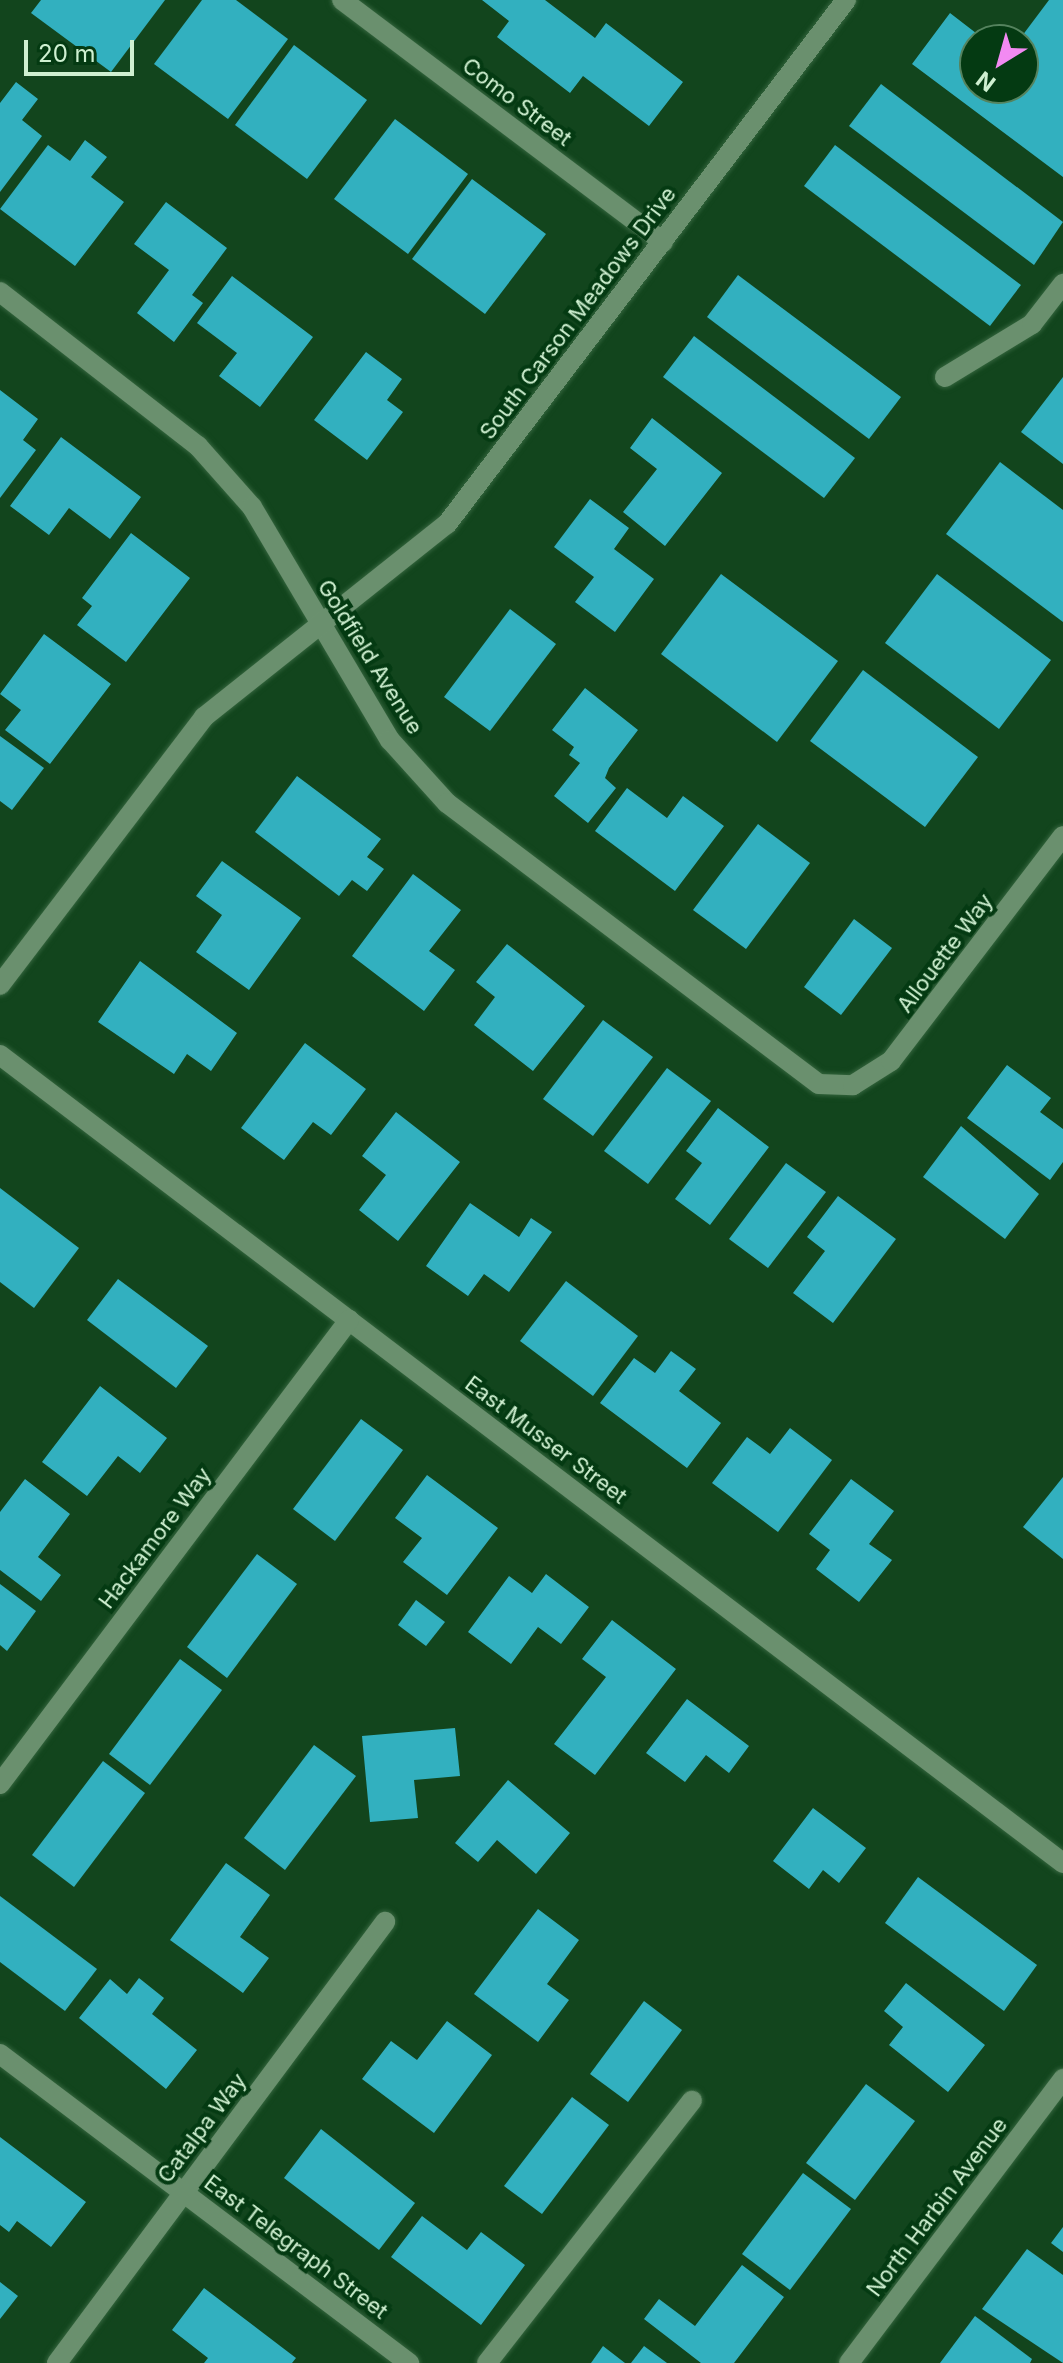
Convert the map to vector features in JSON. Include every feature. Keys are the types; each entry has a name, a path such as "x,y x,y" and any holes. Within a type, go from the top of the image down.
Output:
{"street":[{"name":"Como Street","path":"342,0 663,242"},
{"name":"South Carson Meadows Drive","path":"0,985 204,717 322,630 447,524 846,0"},
{"path":"945,377 1025,329 1063,284"},
{"name":"Goldfield Avenue","path":"0,292 198,446 252,507 322,630 390,740 447,803 805,1076 830,1088 853,1085"},
{"name":"Allouette Way","path":"853,1085 904,1047 1062,839"},
{"name":"East Musser Street","path":"0,1055 1063,1863"},
{"name":"Hackamore Way","path":"0,1784 349,1320"},
{"name":"Catalpa Way","path":"57,2363 385,1922"},
{"name":"East Telegraph Street","path":"0,2054 409,2363"},
{"name":"North Harbin Avenue","path":"849,2363 1063,2079"},
{"path":"487,2363 692,2101"}],"building":[{"path":"41,0 165,0 111,72 31,13"},
{"path":"202,0 236,0 288,39 228,119 154,64"},
{"path":"482,0 545,0 595,38 606,23 683,82 649,126 583,76 570,93 497,37 509,21"},
{"path":"1049,0 1063,0 1063,177 965,104 1039,104 1039,24 1031,24"},
{"path":"950,13 964,24 959,24 959,99 912,64"},
{"path":"294,45 367,100 307,179 235,125"},
{"path":"16,82 38,99 22,120 42,136 0,192 0,103"},
{"path":"881,84 1063,222 1034,265 849,126"},
{"path":"395,119 468,174 408,254 334,199"},
{"path":"85,140 107,157 91,177 124,202 75,266 0,209 48,145 70,161"},
{"path":"835,145 1021,285 990,326 804,186"},
{"path":"472,179 546,234 485,314 412,259"},
{"path":"166,202 227,248 192,295 203,303 174,342 137,313 169,270 134,244"},
{"path":"738,275 901,397 869,439 707,317"},
{"path":"232,276 313,337 260,407 219,376 237,353 197,323"},
{"path":"694,336 855,458 824,498 663,377"},
{"path":"366,352 402,379 387,400 403,412 367,460 314,420"},
{"path":"1063,377 1063,464 1021,432"},
{"path":"0,390 38,419 23,440 36,450 0,498"},
{"path":"652,418 722,473 665,546 623,512 657,469 630,448"},
{"path":"61,437 141,497 110,539 69,508 49,535 10,506"},
{"path":"1000,462 1063,510 1063,622 946,534"},
{"path":"590,499 629,528 614,549 654,579 615,632 575,602 594,577 554,547"},
{"path":"131,533 190,578 126,662 77,625 92,606 82,598"},
{"path":"721,574 838,661 777,742 661,654"},
{"path":"937,574 1051,660 999,729 885,643"},
{"path":"510,609 556,644 490,731 444,697"},
{"path":"44,634 111,684 50,764 5,730 21,710 0,694"},
{"path":"863,670 978,757 925,827 810,741"},
{"path":"585,688 638,730 605,778 616,788 588,823 554,796 580,763 569,755 574,747 552,730"},
{"path":"0,736 44,768 12,810 0,801"},
{"path":"297,776 381,839 367,857 384,869 367,891 352,880 339,896 255,832"},
{"path":"627,788 667,818 683,796 724,826 675,891 595,831"},
{"path":"758,824 810,863 746,949 693,910"},
{"path":"222,861 301,918 249,990 196,952 222,915 196,896"},
{"path":"413,874 461,910 429,951 455,970 424,1011 352,956"},
{"path":"854,919 892,948 841,1015 804,987"},
{"path":"507,944 585,1006 533,1071 474,1025 495,997 476,982"},
{"path":"140,961 237,1033 211,1071 187,1054 174,1074 98,1022"},
{"path":"603,1020 653,1057 593,1136 543,1099"},
{"path":"305,1043 366,1089 331,1135 313,1122 284,1160 241,1128"},
{"path":"1007,1065 1051,1098 1040,1112 1063,1129 1063,1162 1050,1180 967,1118"},
{"path":"667,1068 711,1101 648,1184 604,1151"},
{"path":"718,1108 769,1147 710,1225 675,1199 702,1163 686,1151"},
{"path":"396,1112 460,1162 398,1241 359,1210 386,1175 362,1156"},
{"path":"961,1126 1039,1194 1005,1239 923,1177"},
{"path":"786,1163 826,1192 768,1268 729,1239"},
{"path":"0,1188 79,1248 34,1308 0,1282"},
{"path":"838,1196 896,1239 833,1323 793,1293 825,1251 807,1237"},
{"path":"470,1203 519,1237 531,1218 552,1232 509,1292 484,1274 468,1296 426,1266"},
{"path":"118,1279 208,1346 176,1388 87,1320"},
{"path":"566,1281 638,1336 593,1396 520,1341"},
{"path":"671,1351 696,1369 679,1391 721,1423 687,1468 600,1403 634,1358 655,1373"},
{"path":"100,1386 167,1438 140,1473 118,1456 87,1496 42,1462"},
{"path":"361,1419 403,1450 335,1541 293,1509"},
{"path":"790,1428 832,1460 778,1532 712,1483 747,1437 770,1454"},
{"path":"427,1475 498,1528 447,1595 403,1562 422,1538 395,1518"},
{"path":"1063,1477 1063,1559 1023,1527"},
{"path":"25,1479 70,1514 38,1557 61,1575 41,1601 0,1570 0,1512"},
{"path":"851,1479 894,1511 869,1544 892,1560 859,1602 816,1569 830,1550 809,1534"},
{"path":"257,1554 297,1584 227,1678 187,1647"},
{"path":"546,1574 589,1607 561,1644 538,1627 511,1664 468,1632 509,1576 532,1593"},
{"path":"0,1584 36,1611 7,1651 0,1645"},
{"path":"416,1600 445,1622 426,1646 398,1625"},
{"path":"612,1620 676,1669 595,1775 554,1744 606,1677 582,1659"},
{"path":"180,1659 222,1690 150,1785 109,1754"},
{"path":"687,1699 749,1746 729,1773 706,1755 685,1782 646,1753"},
{"path":"455,1728 460,1776 414,1780 418,1818 370,1822 362,1736"},
{"path":"314,1745 356,1776 285,1870 244,1838"},
{"path":"103,1761 145,1793 74,1887 32,1855"},
{"path":"508,1780 570,1833 536,1874 497,1840 478,1862 455,1843"},
{"path":"813,1808 866,1848 839,1883 823,1870 809,1889 773,1861"},
{"path":"226,1863 270,1895 240,1937 269,1958 243,1993 170,1940"},
{"path":"918,1877 1037,1965 1004,2011 885,1923"},
{"path":"0,1896 97,1969 65,2011 0,1962"},
{"path":"538,1909 579,1940 547,1984 569,2000 538,2042 474,1994"},
{"path":"139,1978 164,1998 152,2014 197,2050 166,2089 79,2018 110,1979 127,1994"},
{"path":"906,1983 985,2045 948,2092 889,2045 903,2027 884,2011"},
{"path":"644,2001 682,2030 628,2102 590,2074"},
{"path":"447,2021 492,2055 434,2133 362,2079 391,2041 417,2060"},
{"path":"866,2084 915,2121 855,2200 806,2163"},
{"path":"572,2097 609,2125 542,2214 504,2186"},
{"path":"321,2129 415,2203 379,2250 284,2178"},
{"path":"0,2137 86,2202 51,2247 17,2221 9,2232 0,2225"},
{"path":"803,2173 851,2209 790,2290 742,2254"},
{"path":"422,2216 467,2250 481,2232 525,2265 481,2325 391,2257"},
{"path":"1063,2227 1063,2252 1051,2243"},
{"path":"1027,2249 1063,2275 1063,2363 982,2309"},
{"path":"742,2265 784,2297 734,2363 701,2363 644,2319 659,2299 695,2326"},
{"path":"0,2282 18,2296 0,2319"},
{"path":"204,2288 296,2358 292,2363 204,2363 208,2358 172,2330"},
{"path":"975,2316 1032,2359 1030,2363 940,2363"},
{"path":"603,2346 625,2363 591,2363"},
{"path":"644,2346 667,2363 631,2363"}]}
